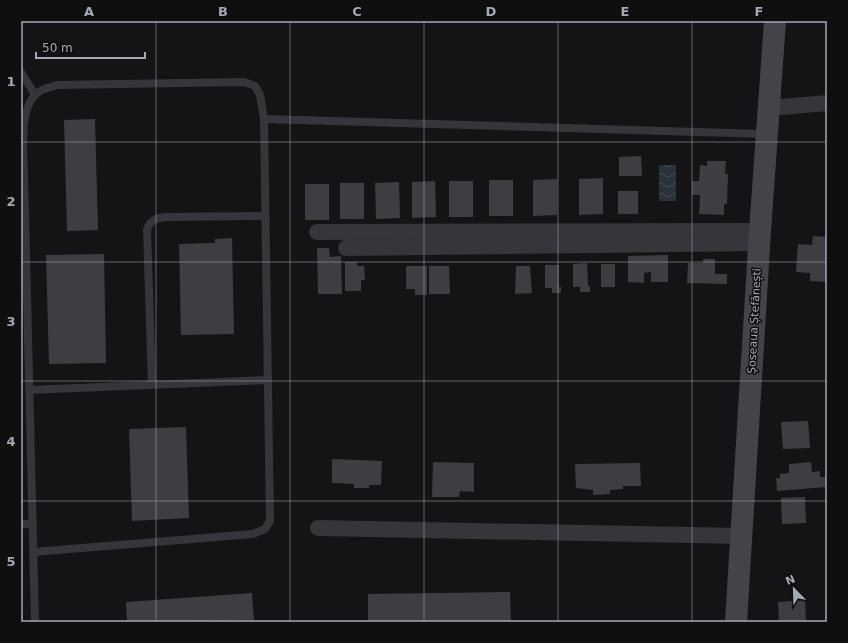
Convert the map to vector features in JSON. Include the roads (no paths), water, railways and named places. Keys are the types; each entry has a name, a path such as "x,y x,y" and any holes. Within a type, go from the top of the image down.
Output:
{"main road":[{"name":"Șoseaua Ștefănești","path":"736,622 759,237 770,108 775,21"}],"street":[{"path":"770,108 827,103"},
{"path":"317,232 759,237"},
{"path":"346,248 759,237"},
{"path":"318,528 741,536"}],"lane":[{"path":"21,72 35,95"},
{"path":"34,552 254,534 265,529 270,521 264,216 264,119 260,95 255,86 244,82 56,85 40,90 29,101 23,121 35,622"},
{"path":"264,119 767,134"},
{"path":"152,385 147,229 150,223 156,218 166,217 264,216"},
{"path":"30,390 268,380"},
{"path":"21,524 33,524"}],"water":[{"path":"659,165 676,165 676,201 659,201"}]}
